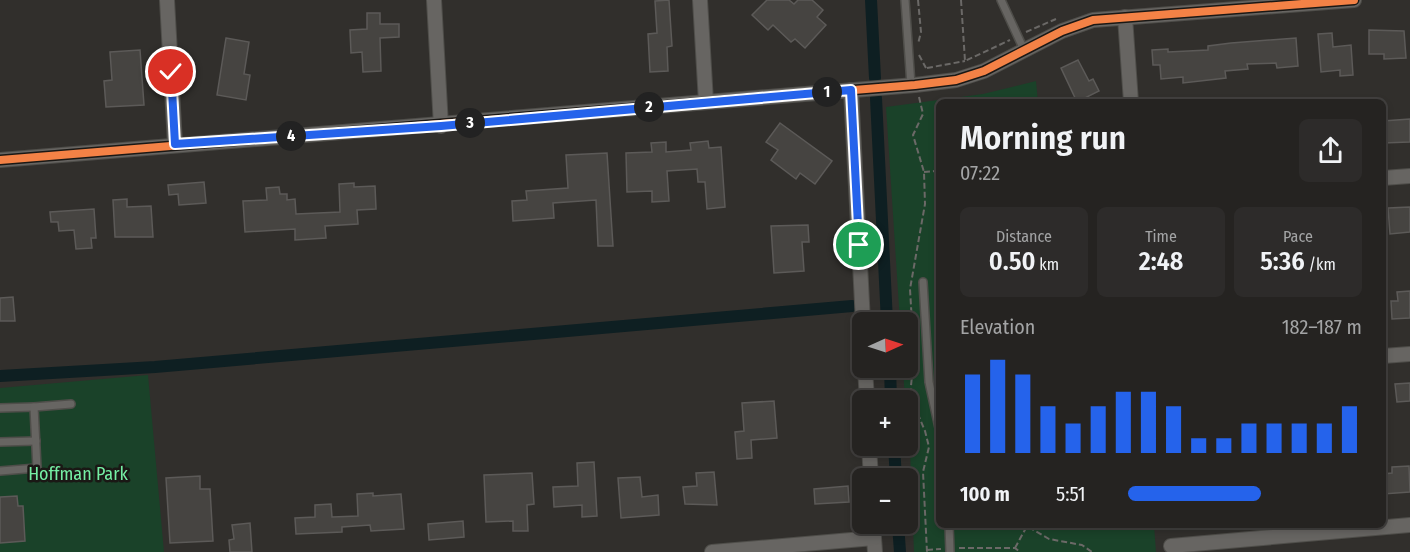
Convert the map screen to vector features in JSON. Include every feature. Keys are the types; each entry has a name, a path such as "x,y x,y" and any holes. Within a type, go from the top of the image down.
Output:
{"street":[{"path":"167,0 175,144"},
{"path":"434,0 441,126"},
{"path":"700,0 706,102"},
{"path":"0,160 175,144 441,126 956,80 984,71 1025,52 1062,31 1093,20 1354,0"},
{"path":"1125,17 1131,99"},
{"path":"851,90 862,312"},
{"path":"1386,178 1410,176"},
{"path":"1386,356 1410,354"},
{"path":"1171,546 1242,546 1410,525"},
{"path":"712,552 874,545"}],"lane":[{"path":"905,0 910,85"},
{"path":"1001,0 1025,52"},
{"path":"923,282 929,382 936,414"},
{"path":"0,408 71,404"},
{"path":"0,471 37,468 33,407"},
{"path":"0,442 36,441"},
{"path":"949,528 953,550"}],"path":[{"path":"918,0 921,32 918,46"},
{"path":"919,53 928,78"},
{"path":"926,68 965,62"},
{"path":"924,172 935,171"},
{"path":"1015,548 1025,528"},
{"path":"1032,528 1049,539 1082,545 1092,552"},
{"path":"953,550 1015,548 1020,552"}],"green space":[{"path":"1036,81 1038,99 946,99 983,94"},
{"path":"936,100 936,528 1154,528 1156,552 914,552 913,534 918,534 918,468 911,468 910,456 918,456 918,390 904,390 904,378 918,378 918,312 899,312 886,107"},
{"name":"Hoffman Park","path":"148,375 164,552 0,552 0,388"}],"building":[{"path":"669,0 672,46 667,47 668,71 650,72 648,34 657,33 655,1"},
{"path":"767,0 789,0 794,4 798,0 812,0 823,10 817,17 826,25 805,48 795,39 791,42 773,25 768,30 752,15"},
{"path":"367,13 380,13 380,24 399,24 399,37 380,38 381,71 363,72 362,52 351,53 350,30 367,29"},
{"path":"1369,30 1404,31 1406,58 1384,59 1384,54 1369,54"},
{"path":"1332,33 1333,47 1351,45 1353,75 1340,76 1340,70 1321,72 1318,34"},
{"path":"226,38 249,42 244,74 250,75 246,100 217,95"},
{"path":"1296,38 1298,66 1277,68 1276,63 1247,64 1248,69 1225,71 1226,78 1183,83 1183,77 1161,79 1160,65 1153,65 1152,50 1168,49 1168,52 1208,50 1208,46"},
{"path":"140,50 144,105 106,107 104,81 112,80 110,52"},
{"path":"1078,60 1089,81 1093,79 1099,91 1083,99 1076,99 1061,68"},
{"path":"1410,119 1410,142 1386,143 1386,121"},
{"path":"780,123 832,161 815,184 800,173 796,179 771,160 778,150 766,142"},
{"path":"708,141 709,148 721,147 725,207 707,209 705,182 698,182 697,169 667,171 669,201 652,202 652,191 627,192 626,153 652,152 651,143 666,142 666,152 691,150 690,143"},
{"path":"607,153 613,246 598,246 596,200 553,203 554,218 513,221 512,201 527,200 526,191 568,188 566,155"},
{"path":"204,182 206,203 179,205 178,194 169,195 168,185"},
{"path":"354,183 354,187 375,186 376,209 357,210 358,224 325,226 326,238 295,240 295,229 245,232 243,201 267,200 266,188 279,187 280,194 287,194 287,200 295,199 296,214 340,212 339,184"},
{"path":"127,199 127,207 151,206 153,237 115,237 113,200"},
{"path":"1410,207 1410,232 1390,234 1388,208"},
{"path":"94,209 96,238 91,238 92,248 76,249 74,230 59,231 58,222 51,222 50,212"},
{"path":"808,225 809,242 802,242 804,271 774,273 771,226"},
{"path":"1410,291 1410,318 1392,319 1391,301 1398,301 1397,292"},
{"path":"13,297 15,321 0,321 0,298"},
{"path":"1410,383 1410,401 1397,402 1395,384"},
{"path":"774,401 777,438 751,440 752,458 737,459 735,432 744,431 742,403"},
{"path":"594,462 597,516 582,517 582,505 554,507 553,487 578,486 577,463"},
{"path":"1409,466 1410,492 1386,494 1386,474 1392,473 1392,467"},
{"path":"714,472 717,505 685,504 683,487 697,486 696,473"},
{"path":"532,473 534,504 527,505 528,531 513,531 513,521 486,522 484,475"},
{"path":"200,476 200,489 210,489 213,541 170,543 166,478"},
{"path":"640,477 642,497 658,495 659,515 621,518 618,478"},
{"path":"848,486 849,502 815,504 814,489"},
{"path":"373,493 373,496 401,494 404,529 371,531 370,525 342,527 342,532 296,534 295,518 315,517 315,505 331,504 332,517 358,516 357,494"},
{"path":"17,496 18,506 23,506 25,541 0,543 0,497"},
{"path":"463,521 464,537 429,540 428,524"},
{"path":"250,523 252,552 230,552 229,540 234,539 232,525"}],"waterway":[{"path":"871,0 875,78"},
{"path":"876,98 887,312"},
{"path":"0,376 155,367 852,306"},
{"path":"890,378 891,390"},
{"path":"895,456 895,468"},
{"path":"899,534 900,552"}],"cycle path":[{"path":"0,160 915,85 956,80 984,71 1062,31 1093,20 1354,0"}],"route":[{"path":"171,72 175,144 441,126 851,90 859,245"}]}
